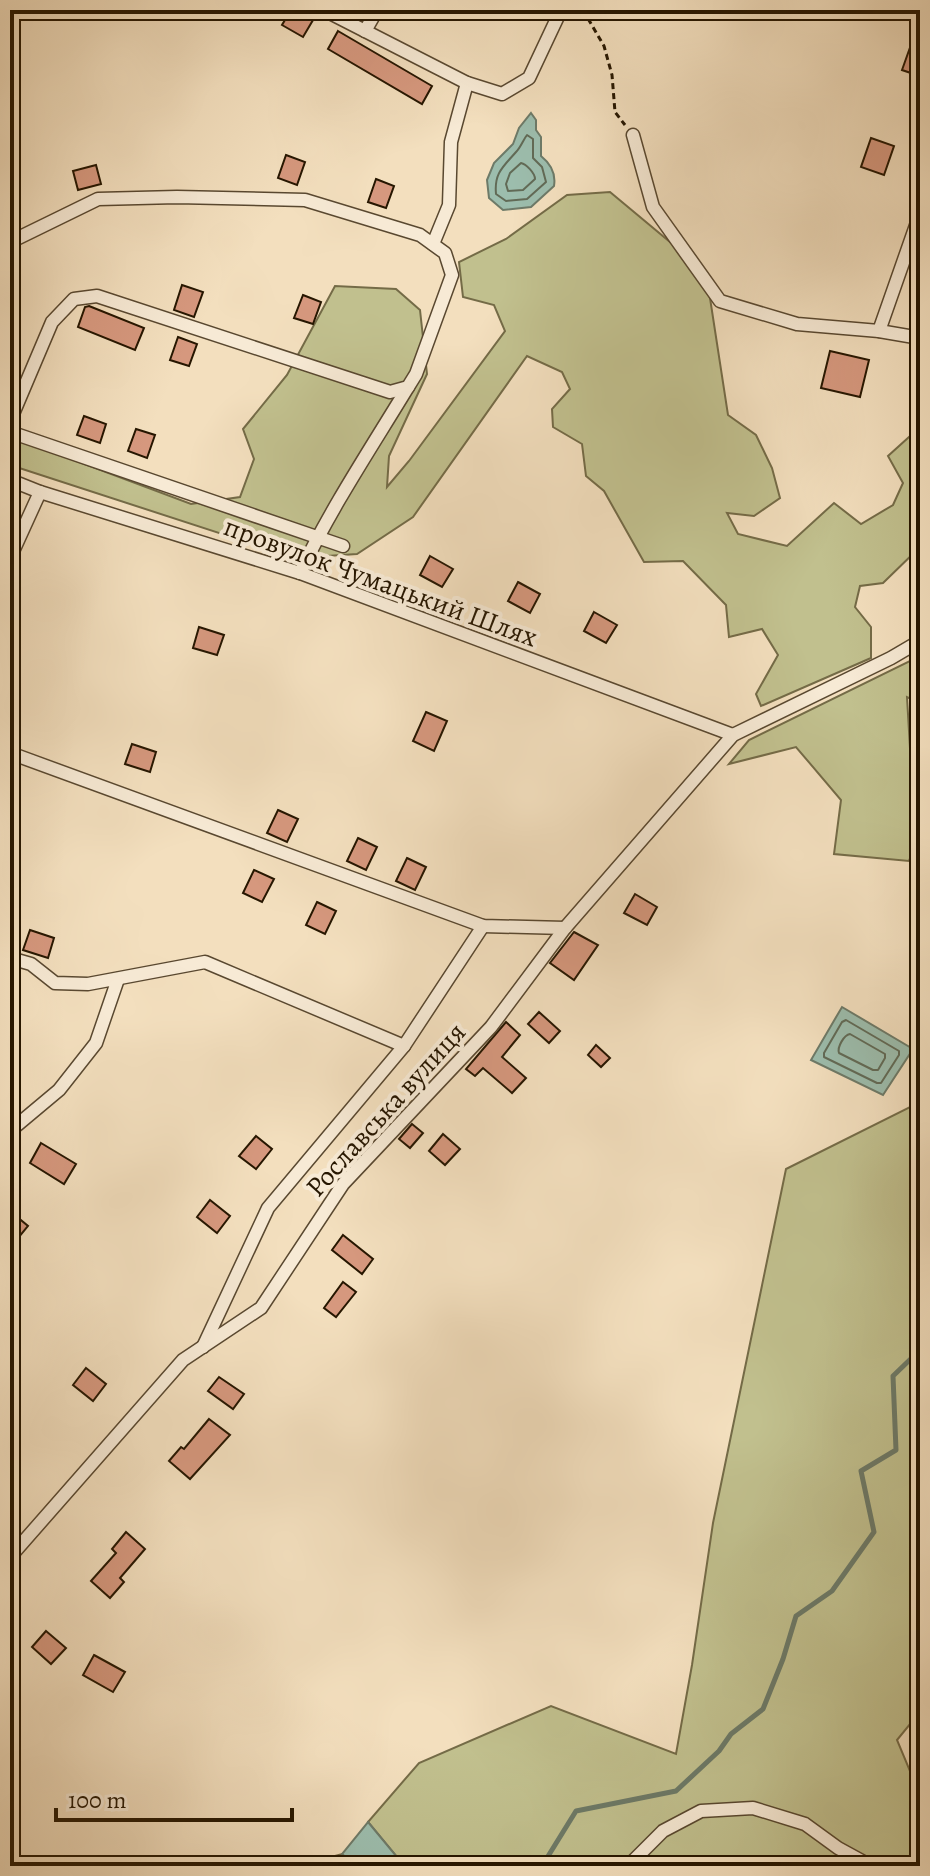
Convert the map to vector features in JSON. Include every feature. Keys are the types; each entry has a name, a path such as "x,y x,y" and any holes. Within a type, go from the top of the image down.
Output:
{"street":[{"path":"324,10 467,83 502,94 529,78 561,10"},
{"path":"365,31 377,10"},
{"path":"433,244 449,205 451,142 467,83"},
{"path":"633,135 653,207 720,301 797,324 920,338"},
{"path":"10,242 98,199 305,200 420,235 445,253 452,275 416,374 317,537 300,573"},
{"path":"879,331 920,214"},
{"path":"10,421 52,322 74,299 97,296 390,392 408,387"},
{"path":"10,432 343,546"},
{"name":"провулок Чумацький Шлях","path":"10,480 300,573 733,735"},
{"path":"10,558 40,492"},
{"name":"Рославська вулиця","path":"10,1557 183,1360 261,1308 343,1184 491,1027 565,928 733,735 920,641"},
{"path":"10,753 483,926 565,928"},
{"name":"Рославська вулиця","path":"203,1347 268,1208 404,1046 483,926"},
{"name":"Рославська вулиця","path":"10,958 31,964 55,983 88,984 205,962 404,1046"},
{"path":"10,1131 59,1090 96,1043 118,979"},
{"path":"628,1866 663,1831 701,1811 753,1808 805,1824 838,1848 871,1866"}],"path":[{"path":"583,10 604,46 612,75 615,112 633,135"}],"shaded area":[{"path":"610,192 706,272 728,415 756,435 772,468 780,498 754,516 727,513 738,534 787,546 834,503 861,524 893,505 903,483 888,456 909,437 920,452 920,547 883,583 860,586 855,607 871,627 871,658 761,706 756,694 778,655 762,629 729,637 726,605 683,561 644,562 604,491 586,476 582,444 553,427 552,409 570,389 562,372 527,356 413,517 357,554 296,558 10,465 10,436 191,504 240,497 254,459 243,429 287,375 335,286 396,289 420,310 427,374 389,456 387,487 505,331 494,305 463,297 459,262 506,239 567,195"},
{"path":"920,656 920,703 907,697 910,748 920,786 920,834 909,861 834,854 841,800 796,747 729,764 749,740"},
{"path":"920,1102 920,1712 897,1740 920,1795 920,1866 402,1866 368,1822 419,1763 551,1706 676,1754 713,1523 786,1169"},
{"path":"342,1854 356,1866 297,1866"}],"water":[{"path":"531,113 541,137 541,156 552,170 554,186 531,207 503,210 489,198 487,180 494,163 513,144 519,128"},
{"path":"842,1007 913,1049 883,1095 811,1060"},
{"path":"368,1822 403,1866 356,1866 342,1854"}],"building":[{"path":"291,10 313,20 303,37 282,25"},
{"path":"920,25 920,76 902,70"},
{"path":"338,31 432,86 422,104 328,49"},
{"path":"871,138 894,146 884,175 861,167"},
{"path":"286,155 305,162 297,185 278,178"},
{"path":"96,165 101,184 78,190 73,171"},
{"path":"376,179 394,186 386,208 368,202"},
{"path":"182,285 203,292 194,317 174,310"},
{"path":"303,295 321,302 313,324 294,318"},
{"path":"85,307 144,328 135,350 78,327"},
{"path":"178,337 197,344 189,366 170,360"},
{"path":"830,351 869,360 860,397 821,388"},
{"path":"84,416 106,424 100,443 77,435"},
{"path":"136,429 155,435 147,458 128,451"},
{"path":"430,556 453,569 442,587 420,575"},
{"path":"518,582 540,594 530,613 508,601"},
{"path":"594,612 617,625 606,643 584,631"},
{"path":"199,627 224,635 217,655 193,648"},
{"path":"426,712 447,721 434,751 413,741"},
{"path":"132,744 156,752 150,772 125,764"},
{"path":"278,810 298,819 287,842 267,833"},
{"path":"358,838 377,847 366,870 347,861"},
{"path":"407,858 426,867 415,890 396,881"},
{"path":"254,870 274,879 262,902 243,893"},
{"path":"635,894 657,907 647,925 624,913"},
{"path":"317,902 336,911 325,934 306,925"},
{"path":"30,930 54,938 48,958 23,950"},
{"path":"574,932 598,945 574,980 550,963"},
{"path":"539,1012 560,1031 549,1043 528,1024"},
{"path":"506,1022 520,1035 502,1057 526,1078 512,1093 483,1068 475,1076 466,1069"},
{"path":"596,1045 610,1058 601,1067 588,1055"},
{"path":"412,1124 423,1133 410,1148 399,1139"},
{"path":"443,1134 460,1149 445,1165 429,1151"},
{"path":"256,1136 272,1149 256,1169 239,1156"},
{"path":"41,1143 76,1164 64,1184 30,1163"},
{"path":"210,1200 230,1216 217,1233 197,1217"},
{"path":"10,1211 28,1226 10,1248"},
{"path":"343,1235 373,1259 362,1274 332,1250"},
{"path":"343,1282 356,1292 336,1317 324,1308"},
{"path":"86,1368 106,1384 93,1401 73,1385"},
{"path":"219,1377 244,1394 233,1409 208,1391"},
{"path":"209,1419 230,1435 190,1479 169,1461 181,1447 184,1449"},
{"path":"126,1532 145,1549 120,1578 124,1582 110,1598 91,1581 116,1553 112,1549"},
{"path":"46,1631 66,1648 51,1664 32,1647"},
{"path":"94,1655 125,1672 113,1692 83,1675"}],"waterway":[{"path":"542,1866 576,1811 676,1791 719,1751 731,1734 763,1709 796,1616 832,1591 874,1532 861,1471 896,1450 893,1376 920,1350"}]}
